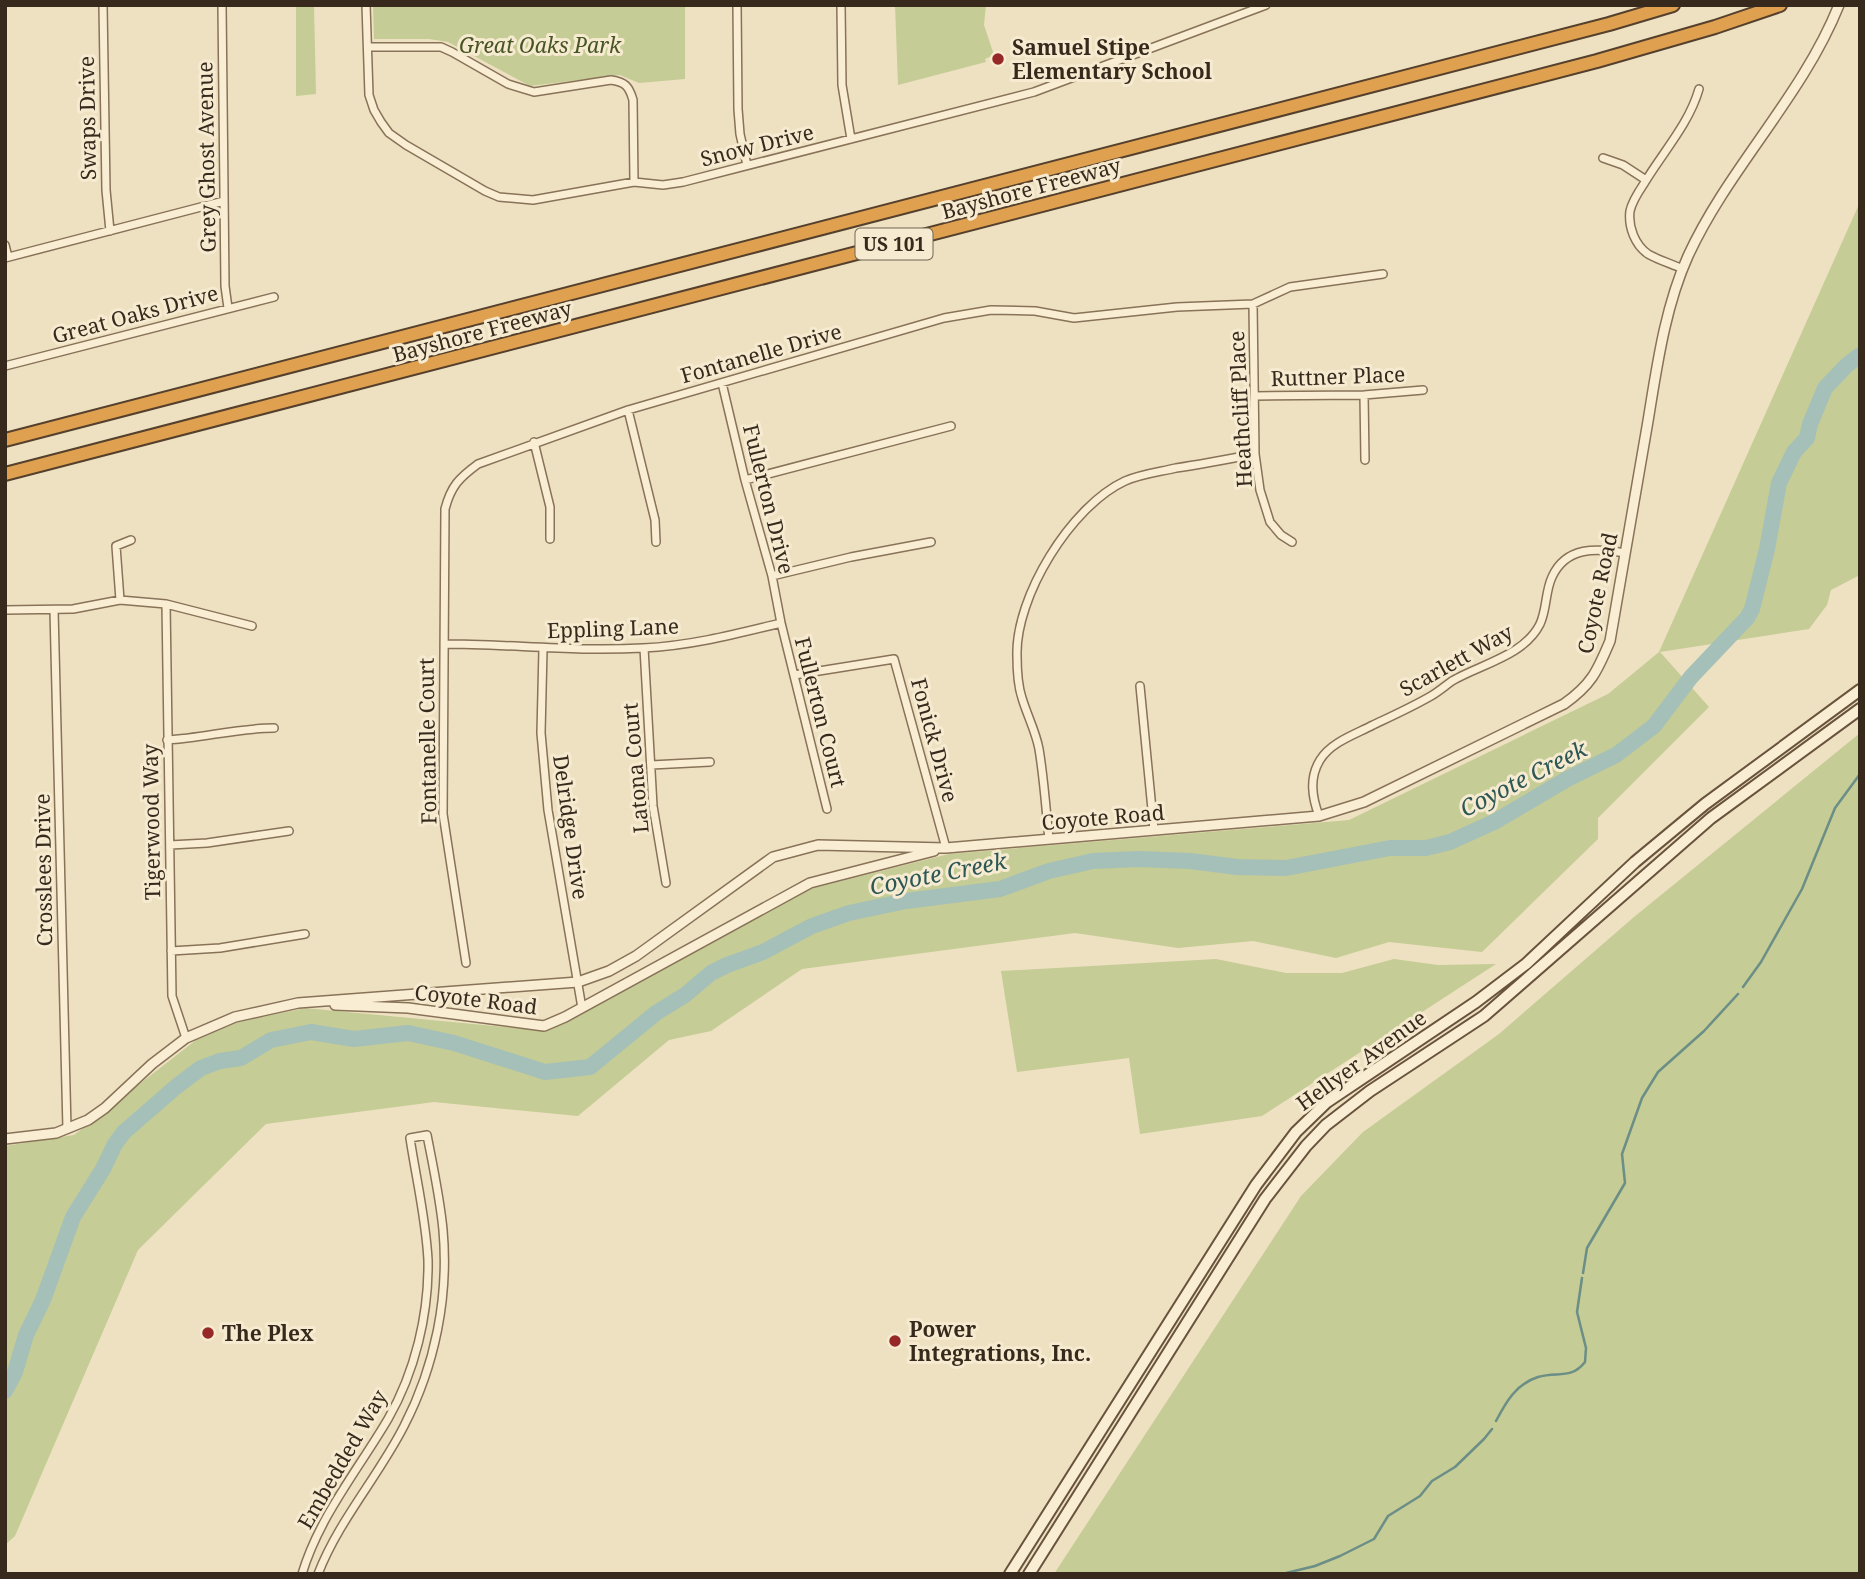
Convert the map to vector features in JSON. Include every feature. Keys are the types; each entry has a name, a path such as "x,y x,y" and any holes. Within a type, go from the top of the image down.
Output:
{"highway":[{"name":"Bayshore Freeway","path":"5,440 1609,24 1673,5"},
{"name":"Bayshore Freeway","path":"5,474 1597,61 1780,5"}],"main road":[{"name":"Hellyer Avenue","path":"1010,1574 1275,1157 1296,1132 1328,1102 1476,1002 1526,964 1635,862 1705,804 1860,690"},
{"name":"Hellyer Avenue","path":"1030,1574 1265,1199 1326,1125 1370,1091 1484,1016 1711,818 1860,709"},
{"path":"1361,1079 1370,1091"},
{"path":"1135,1375 1150,1383"}],"street":[{"name":"Swaps Drive","path":"103,5 106,190 110,231"},
{"name":"Grey Ghost Avenue","path":"222,5 225,286 228,308"},
{"name":"Snow Drive","path":"366,5 369,95 374,110 389,133 485,191 509,198 533,200 634,181 663,185 683,182 1034,92 1240,10 1266,5"},
{"path":"737,5 738,109 747,165"},
{"path":"841,5 842,85 851,139"},
{"name":"Coyote Road","path":"5,1139 55,1133 88,1120 186,1038 235,1017 298,1003 578,982 609,971 636,956 772,858 818,845 946,848 1319,816 1364,802 1564,704 1583,691 1596,675 1610,641 1656,375 1667,321 1683,269 1712,211 1792,94 1839,5"},
{"path":"368,47 441,47 508,85 534,92 611,80 621,82 630,88 633,100 634,181"},
{"path":"1683,269 1648,254 1636,242 1630,213 1646,180 1694,107 1699,89"},
{"path":"1602,158 1623,165 1646,180"},
{"path":"5,245 7,258 224,201"},
{"path":"1253,304 1290,287 1383,274"},
{"name":"Great Oaks Drive","path":"5,366 274,297"},
{"name":"Fontanelle Drive","path":"444,644 445,509 450,490 464,474 478,464 628,410 944,318 991,310 1035,311 1074,318 1177,307 1253,304"},
{"name":"Heathcliff Place","path":"1253,304 1255,454 1260,490 1270,522 1281,535 1292,542"},
{"name":"Fullerton Drive","path":"722,383 772,576 781,623"},
{"name":"Ruttner Place","path":"1255,396 1364,396 1423,390"},
{"path":"1364,396 1365,460"},
{"path":"628,410 655,520 656,542"},
{"path":"745,480 951,426"},
{"path":"534,442 550,508 550,539"},
{"path":"1049,839 1039,750 1021,695 1016,654 1020,623 1030,592 1042,568 1084,511 1104,493 1125,481 1144,474 1255,454"},
{"path":"120,600 116,546 131,540"},
{"path":"772,576 931,542"},
{"name":"Scarlett Way","path":"1319,816 1312,796 1313,777 1321,758 1339,743 1432,696 1452,681 1525,643 1541,621 1552,578 1560,564 1569,556 1590,549 1625,553"},
{"path":"5,610 54,610 120,600 166,604 252,626"},
{"name":"Tigerwood Way","path":"166,604 172,996 186,1038"},
{"name":"Crosslees Drive","path":"54,610 67,1129"},
{"name":"Eppling Lane","path":"444,644 542,649 644,648 717,638 781,623"},
{"name":"Fullerton Court","path":"781,623 827,809"},
{"name":"Fontanelle Court","path":"444,644 443,814 466,963"},
{"name":"Latona Court","path":"644,648 653,806 666,883"},
{"name":"Delridge Drive","path":"542,649 541,733 548,810 582,1008"},
{"name":"Fonick Drive","path":"794,675 894,659 946,848"},
{"path":"1140,686 1154,830"},
{"path":"167,740 197,738 254,728 274,728"},
{"path":"651,765 710,762"},
{"path":"170,845 207,843 289,831"},
{"name":"Coyote Road","path":"298,1003 408,1008 544,1026 582,1008 810,883 946,848"},
{"path":"171,951 220,948 306,934"},
{"name":"Embedded Way","path":"302,1574 328,1516 389,1417 415,1354 423,1322 428,1260 410,1138 427,1135 443,1230 442,1300 432,1359 404,1426 343,1523 318,1574"}],"green space":[{"path":"296,5 314,5 316,94 296,96"},
{"name":"Great Oaks Park","path":"373,5 685,5 685,79 639,83 620,75 530,86 448,42 429,39 374,39"},
{"path":"895,5 986,5 984,25 994,55 985,59 986,62 898,85"},
{"path":"1860,202 1860,575 1831,590 1827,605 1809,629 1660,652 1709,707 1598,818 1598,839 1482,952 1389,942 1336,958 1253,941 1178,948 1075,933 802,969 711,1031 669,1040 578,1116 434,1102 266,1124 138,1250 15,1536 5,1545 5,1146 74,1135 196,1040 239,1022 305,1008 547,1031 810,889 949,854 1349,820 1608,694 1659,652"},
{"path":"1860,733 1860,1574 1054,1574 1301,1196 1363,1132 1499,1034 1634,917"},
{"path":"1216,959 1286,973 1342,973 1394,959 1438,965 1496,964 1262,1116 1140,1134 1129,1058 1017,1072 1001,971"}],"waterway":[{"name":"Coyote Creek","path":"5,1391 15,1372 26,1335 43,1300 73,1217 124,1132 201,1068 220,1061 241,1058 271,1040 311,1032 354,1039 408,1033 454,1043 545,1072 590,1067 656,1013 685,995 711,973 763,952 812,926 849,913 906,901 1000,889 1049,871 1093,861 1138,859 1286,868 1390,848 1426,848 1450,842 1494,822 1569,778 1616,755 1654,726 1691,677 1747,618 1752,609 1767,549 1779,483 1794,452 1807,438 1825,388 1860,355"},
{"path":"1743,987 1761,962 1802,889 1835,808 1860,774"},
{"path":"1583,1273 1587,1248 1625,1183 1622,1154 1642,1098 1658,1072 1704,1031 1738,994"},
{"path":"1496,1421 1508,1401 1530,1380 1545,1375 1569,1373 1580,1368 1585,1362 1586,1348 1577,1312 1582,1278"},
{"path":"1282,1574 1315,1566 1374,1539 1388,1516 1420,1496 1432,1481 1455,1467 1492,1429"}],"place":[{"name":"Samuel Stipe Elementary School","path":"998,59"},
{"name":"The Plex","path":"208,1333"},
{"name":"Power Integrations, Inc.","path":"895,1341"}]}
